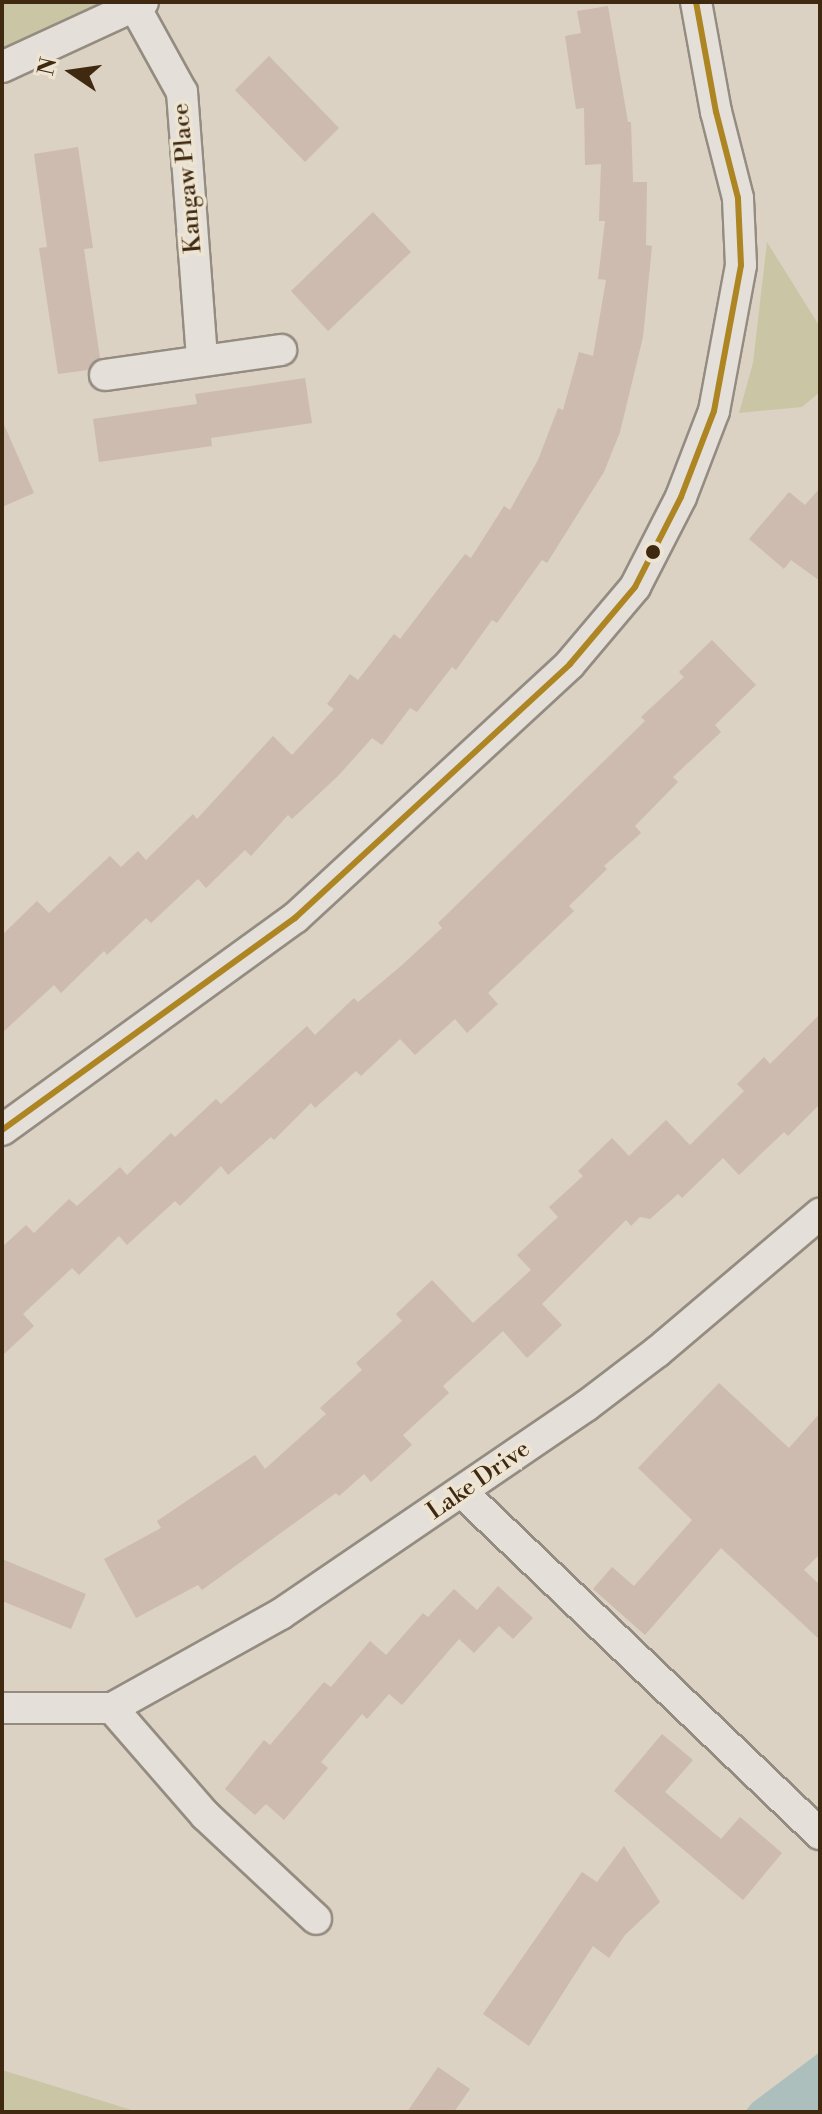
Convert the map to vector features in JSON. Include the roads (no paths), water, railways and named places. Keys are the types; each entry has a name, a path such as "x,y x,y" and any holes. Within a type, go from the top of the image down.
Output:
{"street":[{"path":"2,1130 295,918 570,664 635,587 681,497 714,411 730,341 741,265 742,233 738,198 716,112 696,2"},
{"path":"2,67 139,5"},
{"name":"Kangaw Place","path":"139,5 182,92 202,360"},
{"path":"105,375 281,350"},
{"name":"Lake Drive","path":"2,1708 112,1708 281,1614 463,1493 657,1352 820,1214"},
{"path":"463,1493 820,1834"},
{"path":"112,1708 205,1815 316,1919"}]}
